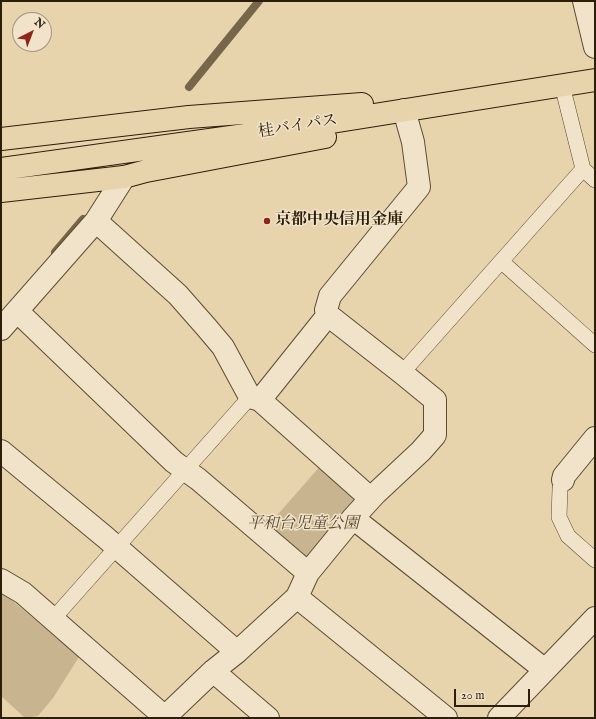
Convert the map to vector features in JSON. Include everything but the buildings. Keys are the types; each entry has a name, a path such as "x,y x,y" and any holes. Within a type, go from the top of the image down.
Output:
{"highway":[{"name":"桂バイパス","path":"1,168 274,131 595,80"},
{"path":"1,139 189,117 370,103 404,110"},
{"path":"1,190 124,177 146,171 378,126 404,110"}],"street":[{"path":"584,1 595,47"},
{"path":"1,580 23,592 166,718 213,671 237,652 297,597 308,573 370,498 421,451 435,435 435,400 328,315 326,310 330,296 419,187 413,142 404,110"},
{"path":"1,329 96,221 124,177"},
{"path":"96,221 178,295 223,347 255,398 370,498"},
{"path":"17,312 174,462 308,573"},
{"path":"255,398 328,315"},
{"path":"563,480 564,476 595,438"},
{"path":"1,450 237,652"},
{"path":"353,518 545,670"},
{"path":"297,597 446,718"},
{"path":"499,718 595,618"},
{"path":"213,671 268,718"}],"lane":[{"path":"562,85 583,169 595,180"},
{"path":"402,373 583,169"},
{"path":"502,262 595,345"},
{"path":"53,619 185,470 255,398"},
{"path":"563,480 560,489 559,516 568,536 595,560"}],"green space":[{"name":"平和台児童公園","path":"322,464 353,493 354,504 310,557 300,558 265,529"},
{"path":"1,591 79,657 53,698 38,716 25,718 1,696"}],"waterway":[{"path":"189,87 259,1"},
{"path":"55,252 83,219"}],"place":[{"name":"京都中央信用金庫","path":"267,221"}]}
